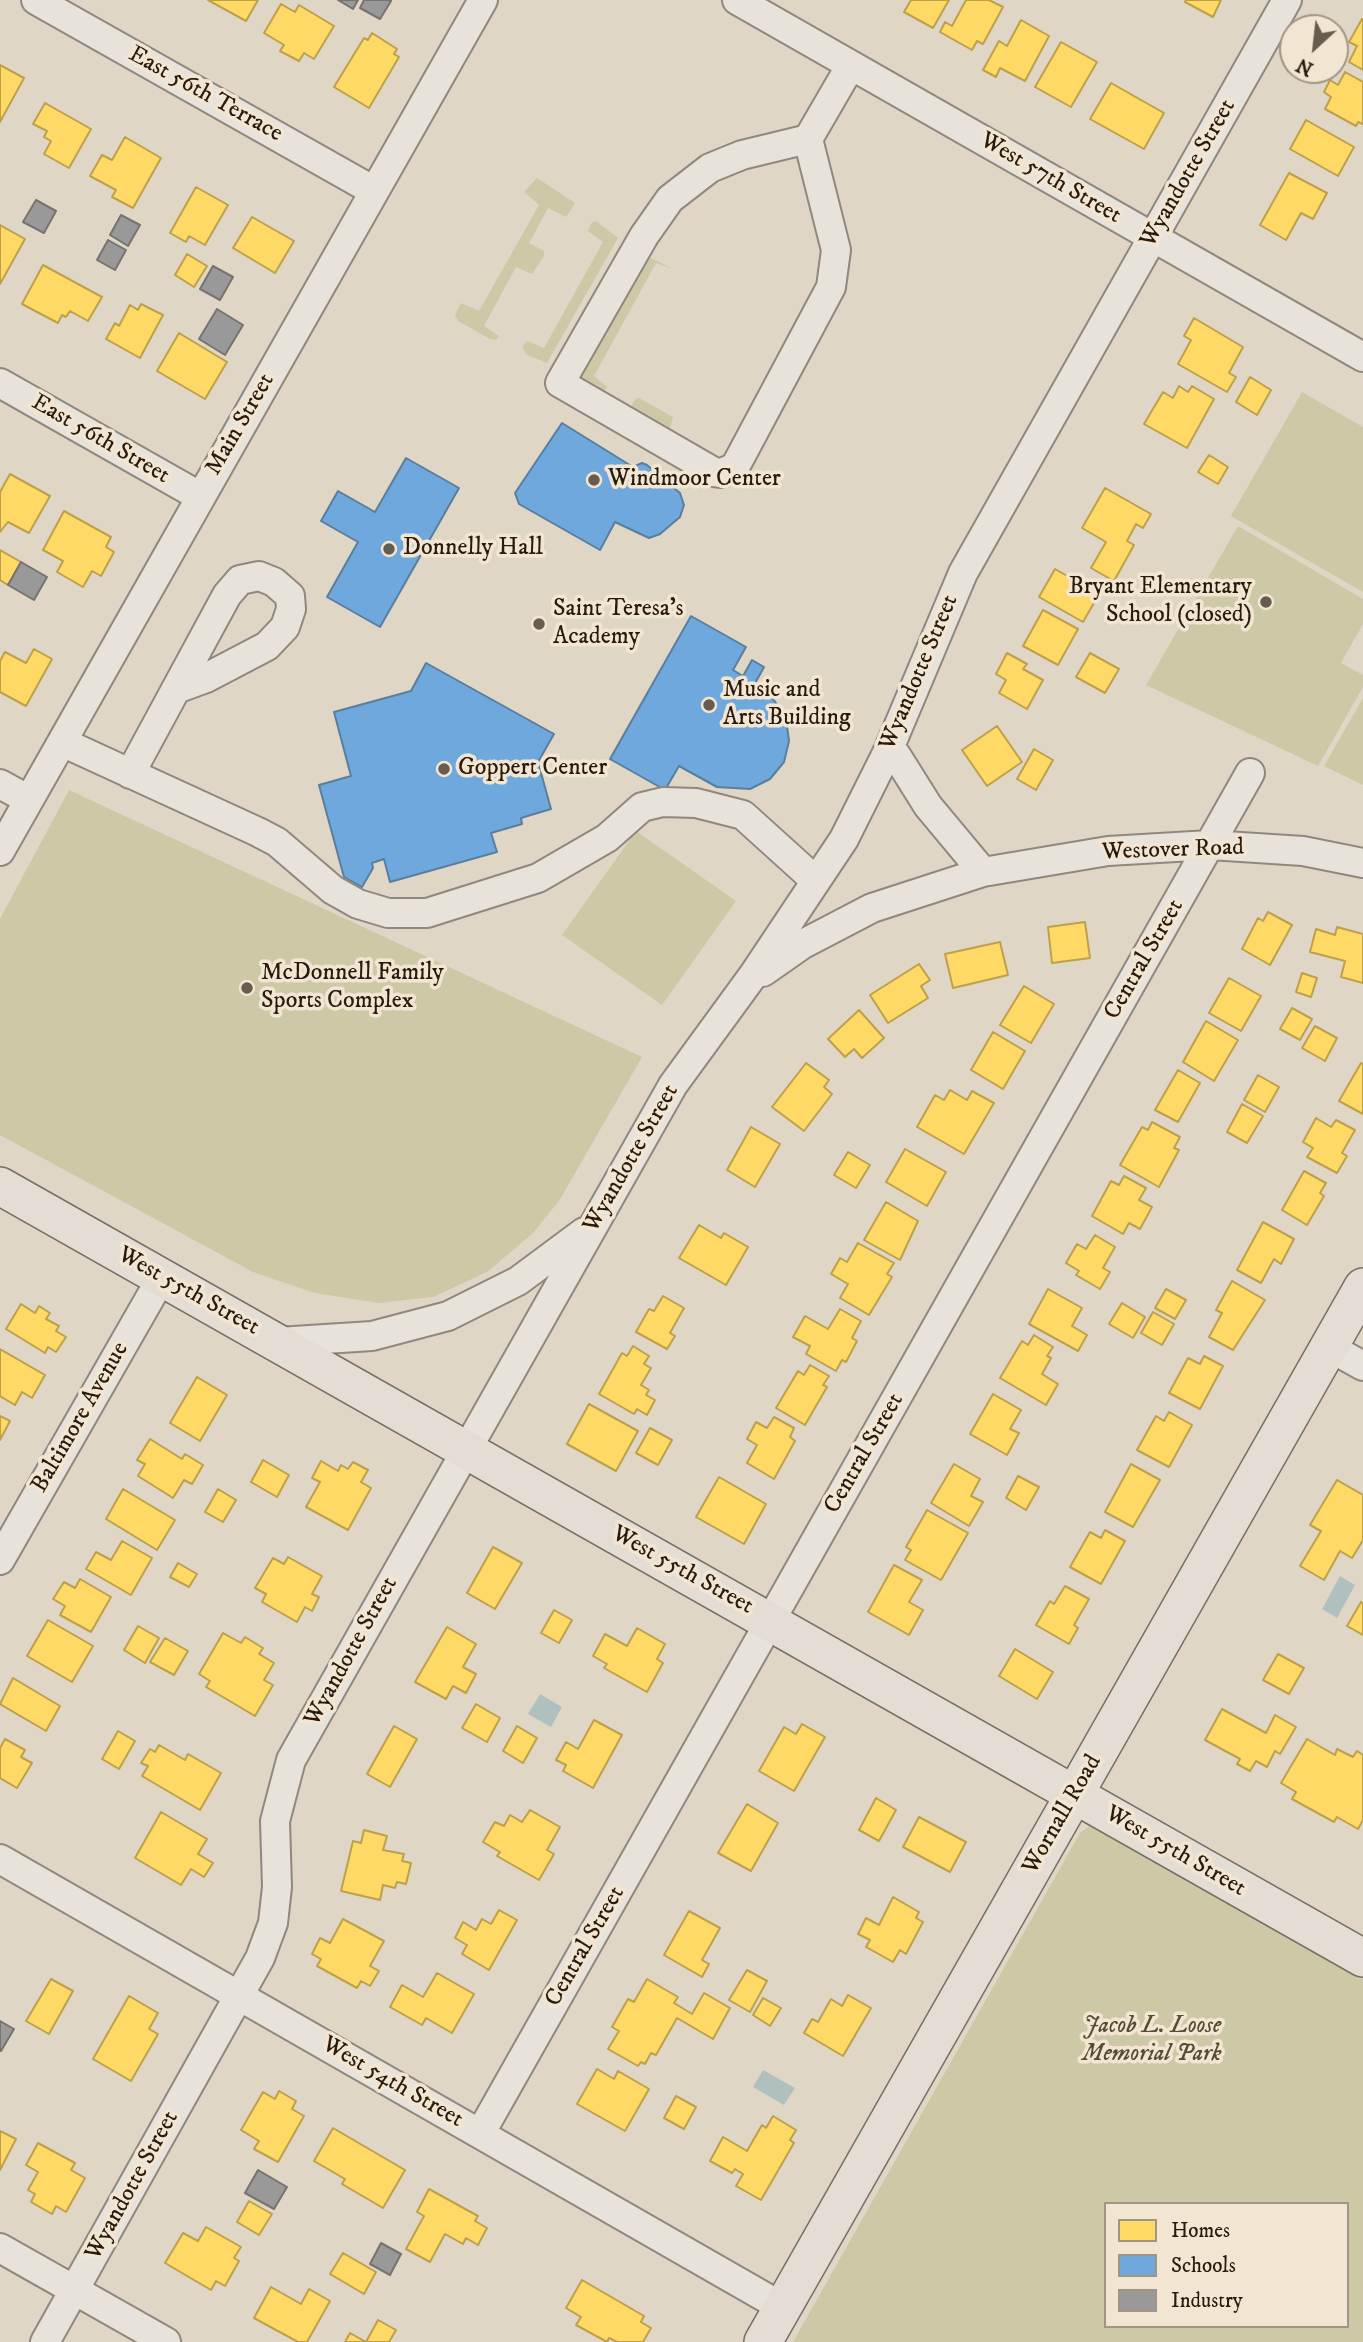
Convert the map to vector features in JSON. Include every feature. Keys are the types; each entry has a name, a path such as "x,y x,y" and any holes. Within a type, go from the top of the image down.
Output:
{"main road":[{"name":"West 55th Street","path":"0,1186 771,1620 1363,1958"},
{"name":"Wornall Road","path":"763,2342 1363,1287"}],"street":[{"name":"East 56th Terrace","path":"36,0 374,191"},
{"name":"Main Street","path":"0,851 483,0"},
{"name":"West 57th Street","path":"737,0 1363,357"},
{"name":"Wyandotte Street","path":"45,2342 260,1958 273,1923 277,1887 275,1821 291,1760 674,1085 754,974 844,839 888,751 962,573 1287,0"},
{"path":"808,139 743,155 710,168 670,199 644,236 560,383 714,472 723,473 735,467 824,305 833,278 836,250 808,139 851,65"},
{"name":"East 56th Street","path":"0,383 201,497"},
{"path":"130,774 176,689"},
{"path":"62,742 258,832 293,855 333,890 358,904 388,913 427,913 538,878 607,838 642,807 663,802 696,803 743,814 816,881"},
{"path":"888,751 896,755 928,806 984,872"},
{"name":"Central Street","path":"480,2134 1250,773"},
{"path":"0,783 29,800"},
{"name":"Westover Road","path":"754,974 767,971 803,944 872,908 984,872 1108,851 1210,845 1303,851 1363,863"},
{"path":"278,1342 372,1336 448,1316 518,1281 592,1227"},
{"name":"Baltimore Avenue","path":"0,1560 162,1277"},
{"path":"1329,1347 1363,1366"},
{"name":"West 54th Street","path":"0,1860 782,2307"},
{"path":"0,2248 166,2342"}],"green space":[{"path":"537,178 575,203 566,217 548,208 529,243 544,251 544,256 532,274 516,267 484,326 499,336 496,340 490,339 458,321 455,315 461,303 479,311 539,205 524,192"},
{"path":"596,221 618,238 547,363 527,355 522,347 527,341 544,348 603,242 588,231 592,222"},
{"path":"651,258 673,269 656,263 594,376 607,387 605,391 599,391 581,380 579,374 644,262"},
{"path":"1302,392 1363,427 1363,592 1231,516"},
{"path":"639,398 673,417 670,428 630,409 635,399"},
{"path":"1238,526 1363,599 1363,624 1341,663 1363,675 1363,687 1318,766 1146,685"},
{"path":"1363,698 1363,785 1324,766"},
{"name":"McDonnell Family Sports Complex","path":"69,790 642,1057 559,1201 532,1234 487,1272 433,1297 379,1303 315,1293 253,1272 0,1135 0,919"},
{"path":"636,831 736,901 662,1005 562,935"},
{"name":"Jacob L. Loose Memorial Park","path":"1092,1824 1363,1974 1363,2342 793,2342 1080,1833"}],"shaded area":[{"path":"1340,1576 1355,1585 1337,1618 1322,1609"},
{"path":"540,1694 562,1707 551,1727 528,1714"},
{"path":"763,2070 795,2088 784,2105 753,2087"}],"building: Homes":[{"path":"208,0 258,0 246,21"},
{"path":"911,0 949,0 933,28 904,12"},
{"path":"966,0 989,0 1003,7 983,44 977,41 972,50 940,32 945,22 952,26"},
{"path":"1221,0 1213,17 1185,2"},
{"path":"281,4 295,12 299,5 334,26 314,59 304,53 299,61 280,51 284,45 264,33"},
{"path":"1362,19 1363,70 1349,62 1357,46 1349,42"},
{"path":"1021,20 1049,36 1025,81 1000,68 996,77 983,70 999,41 1007,46"},
{"path":"372,33 397,49 394,54 399,57 369,108 334,87 364,38 368,40"},
{"path":"1061,42 1097,62 1071,107 1035,87"},
{"path":"0,65 24,78 0,122"},
{"path":"1349,74 1363,82 1363,124 1358,122 1356,126 1325,109 1331,97 1324,92 1328,84 1349,84"},
{"path":"1111,83 1164,113 1144,149 1090,119"},
{"path":"45,103 91,129 69,168 44,154 51,141 44,137 47,131 33,124"},
{"path":"1306,120 1354,147 1338,176 1290,149"},
{"path":"125,137 161,158 133,208 112,197 116,190 90,176 102,155 112,160"},
{"path":"1289,173 1327,193 1313,219 1301,213 1286,240 1260,225"},
{"path":"196,187 228,205 205,245 189,236 186,242 170,233"},
{"path":"252,217 294,241 275,273 233,248"},
{"path":"0,225 25,239 0,284"},
{"path":"187,254 207,266 194,287 175,275"},
{"path":"43,265 102,297 88,321 70,311 66,317 62,315 58,323 22,304"},
{"path":"141,304 163,315 140,358 106,339 115,323 119,326 130,305 138,310"},
{"path":"1194,318 1243,347 1229,373 1236,377 1227,392 1178,364 1191,340 1184,336"},
{"path":"179,333 227,362 205,399 157,371"},
{"path":"1250,377 1271,390 1257,415 1236,402"},
{"path":"1179,386 1188,392 1192,386 1214,399 1187,448 1144,424 1163,392 1173,398"},
{"path":"1209,455 1228,467 1218,484 1198,472"},
{"path":"10,474 50,496 29,533 8,522 0,532 0,492"},
{"path":"1105,488 1151,514 1143,528 1136,524 1127,541 1134,545 1114,581 1091,568 1106,542 1082,528"},
{"path":"64,511 111,537 106,547 114,552 101,576 92,571 83,587 57,572 63,561 43,550"},
{"path":"0,550 21,562 8,585 0,580"},
{"path":"1055,569 1099,594 1083,622 1039,597"},
{"path":"1043,610 1078,629 1058,665 1023,646"},
{"path":"34,649 52,659 26,706 0,692 0,661 5,652 26,663"},
{"path":"1007,653 1027,664 1023,669 1043,680 1027,709 999,693 1006,680 996,674"},
{"path":"1090,653 1119,669 1105,693 1076,677"},
{"path":"997,726 1022,762 987,786 962,750"},
{"path":"1034,749 1053,760 1036,790 1017,779"},
{"path":"1268,912 1292,925 1270,965 1242,949 1258,918 1263,921"},
{"path":"1085,922 1090,958 1052,963 1048,927"},
{"path":"1337,927 1363,934 1363,983 1341,977 1345,961 1310,952 1316,929 1335,935"},
{"path":"1000,942 1008,975 953,988 945,954"},
{"path":"919,964 930,980 921,986 928,998 888,1023 870,995"},
{"path":"1302,973 1317,978 1311,997 1296,992"},
{"path":"1229,978 1261,996 1241,1031 1209,1013"},
{"path":"1024,986 1054,1004 1031,1043 1000,1025"},
{"path":"1292,1008 1312,1019 1300,1040 1280,1029"},
{"path":"859,1010 884,1038 862,1058 854,1049 845,1057 828,1039"},
{"path":"1206,1021 1238,1040 1214,1081 1183,1062"},
{"path":"1315,1026 1337,1038 1325,1061 1302,1048"},
{"path":"993,1032 1025,1051 1003,1089 971,1070"},
{"path":"806,1063 829,1080 824,1087 832,1094 804,1131 772,1107"},
{"path":"1361,1063 1363,1064 1363,1114 1339,1101"},
{"path":"1178,1070 1200,1083 1178,1122 1155,1110"},
{"path":"1258,1075 1279,1087 1265,1112 1244,1100"},
{"path":"950,1090 967,1100 972,1091 994,1103 964,1154 917,1127 935,1095 944,1100"},
{"path":"1242,1104 1263,1116 1247,1143 1227,1132"},
{"path":"1316,1118 1331,1127 1336,1120 1355,1130 1342,1153 1347,1156 1337,1173 1307,1157 1313,1148 1303,1142"},
{"path":"1152,1122 1180,1137 1174,1148 1179,1150 1159,1187 1120,1165 1142,1127 1148,1130"},
{"path":"751,1127 780,1144 755,1187 727,1170"},
{"path":"905,1149 946,1172 927,1206 886,1182"},
{"path":"848,1152 870,1165 856,1188 834,1175"},
{"path":"1304,1171 1326,1183 1320,1193 1324,1196 1307,1225 1282,1210"},
{"path":"1124,1176 1146,1188 1139,1200 1152,1207 1140,1229 1129,1223 1123,1234 1092,1216 1111,1181 1119,1185"},
{"path":"886,1202 918,1221 900,1260 864,1240"},
{"path":"1263,1222 1294,1239 1281,1264 1274,1259 1261,1283 1237,1270"},
{"path":"699,1225 721,1238 724,1233 748,1247 726,1285 679,1258"},
{"path":"1095,1235 1115,1247 1103,1268 1110,1272 1100,1289 1076,1275 1079,1271 1066,1263 1077,1244 1086,1249"},
{"path":"858,1243 894,1263 887,1274 892,1277 869,1315 840,1298 848,1284 831,1274 840,1258 847,1262"},
{"path":"1232,1281 1265,1300 1233,1350 1209,1337 1222,1313 1216,1310"},
{"path":"1048,1289 1082,1308 1072,1326 1087,1335 1078,1351 1029,1324"},
{"path":"1166,1289 1186,1300 1175,1319 1155,1308"},
{"path":"663,1296 684,1308 670,1333 675,1336 667,1349 636,1332 649,1309 654,1311"},
{"path":"1122,1303 1145,1317 1133,1338 1109,1324"},
{"path":"21,1304 35,1313 39,1306 50,1313 46,1319 59,1326 56,1331 66,1337 56,1352 48,1347 45,1353 6,1329"},
{"path":"840,1309 861,1321 852,1338 857,1341 846,1362 842,1360 836,1371 806,1354 810,1346 793,1337 805,1316 828,1329"},
{"path":"1153,1312 1174,1324 1162,1345 1141,1333"},
{"path":"1034,1335 1053,1347 1047,1356 1051,1358 1042,1374 1058,1384 1046,1405 1000,1378 1022,1341 1028,1345"},
{"path":"633,1346 649,1356 644,1364 651,1368 641,1385 649,1390 646,1395 655,1400 647,1415 637,1409 634,1414 599,1394 622,1353 627,1356"},
{"path":"0,1349 45,1375 32,1398 22,1392 15,1405 0,1396"},
{"path":"1204,1356 1223,1366 1200,1409 1169,1393 1188,1358 1200,1364"},
{"path":"810,1365 829,1376 823,1385 827,1387 805,1425 776,1408 798,1371 804,1375"},
{"path":"197,1377 227,1395 200,1441 170,1423"},
{"path":"993,1394 1021,1410 1010,1429 1019,1433 1007,1455 970,1434"},
{"path":"589,1404 638,1431 616,1471 567,1444"},
{"path":"1169,1412 1192,1425 1169,1467 1137,1450 1156,1416 1164,1421"},
{"path":"0,1416 10,1421 0,1440"},
{"path":"774,1417 794,1428 790,1437 795,1441 774,1479 747,1463 757,1445 747,1439 756,1422 767,1428"},
{"path":"650,1428 672,1440 658,1465 636,1453"},
{"path":"150,1439 182,1459 185,1454 203,1465 192,1484 184,1480 173,1498 138,1476 145,1464 137,1460"},
{"path":"263,1460 289,1475 277,1497 251,1482"},
{"path":"321,1461 338,1471 341,1465 348,1469 353,1462 368,1470 361,1482 371,1488 348,1530 306,1507 320,1482 312,1478"},
{"path":"954,1464 980,1479 971,1496 983,1502 969,1526 931,1503"},
{"path":"1131,1464 1160,1480 1133,1527 1105,1512"},
{"path":"1018,1476 1039,1487 1026,1510 1006,1498"},
{"path":"719,1477 766,1504 744,1544 696,1517"},
{"path":"1337,1480 1363,1495 1363,1540 1352,1558 1340,1551 1324,1580 1300,1566 1321,1531 1310,1525"},
{"path":"123,1489 175,1520 157,1550 106,1519"},
{"path":"218,1489 236,1500 223,1522 205,1512"},
{"path":"927,1510 968,1533 941,1580 905,1560 911,1550 906,1547"},
{"path":"1105,1530 1125,1541 1101,1584 1070,1567 1090,1532 1101,1538"},
{"path":"122,1541 152,1558 131,1595 86,1569 96,1552 111,1560"},
{"path":"493,1547 522,1563 495,1609 467,1593"},
{"path":"288,1557 322,1576 312,1594 319,1597 312,1611 305,1607 297,1622 262,1602 266,1594 255,1588 273,1558 284,1564"},
{"path":"178,1563 197,1574 189,1587 170,1577"},
{"path":"894,1565 922,1580 909,1602 923,1610 909,1635 868,1612"},
{"path":"80,1579 111,1597 91,1632 60,1615 65,1606 53,1599 64,1582 75,1588"},
{"path":"1065,1586 1089,1599 1074,1625 1078,1628 1069,1644 1036,1625 1050,1601 1054,1604"},
{"path":"1361,1602 1363,1604 1363,1635 1347,1626"},
{"path":"554,1610 572,1620 559,1643 541,1633"},
{"path":"48,1620 93,1646 72,1682 27,1656"},
{"path":"138,1626 159,1638 145,1663 124,1650"},
{"path":"447,1627 476,1644 463,1667 476,1674 466,1693 453,1686 446,1699 415,1682"},
{"path":"637,1628 665,1644 657,1659 663,1663 647,1692 604,1668 607,1664 593,1656 605,1634 627,1646"},
{"path":"223,1633 241,1643 245,1637 263,1648 259,1654 274,1663 264,1680 273,1685 255,1716 206,1687 210,1681 199,1674"},
{"path":"165,1638 188,1651 174,1675 150,1662"},
{"path":"1015,1649 1053,1672 1037,1699 999,1676"},
{"path":"1278,1654 1304,1668 1289,1694 1263,1680"},
{"path":"13,1678 60,1706 46,1731 0,1704"},
{"path":"476,1704 500,1718 487,1742 462,1728"},
{"path":"1222,1709 1266,1733 1275,1715 1296,1727 1280,1754 1275,1751 1267,1767 1256,1761 1250,1771 1237,1764 1240,1759 1205,1740"},
{"path":"594,1720 622,1735 593,1788 563,1771 566,1765 556,1760 566,1742 578,1749"},
{"path":"802,1724 825,1737 794,1791 759,1771 784,1727 796,1734"},
{"path":"394,1726 417,1739 390,1787 367,1774"},
{"path":"517,1726 537,1738 523,1763 503,1751"},
{"path":"118,1731 135,1741 119,1769 102,1759"},
{"path":"5,1739 25,1750 21,1757 32,1763 17,1788 0,1778 0,1748"},
{"path":"1307,1739 1335,1755 1337,1749 1353,1757 1357,1751 1363,1755 1363,1820 1358,1829 1337,1817 1334,1822 1292,1799 1296,1792 1281,1783"},
{"path":"159,1745 185,1760 188,1754 221,1773 200,1810 142,1776 148,1766 141,1763 150,1749 155,1752"},
{"path":"876,1798 896,1810 879,1841 859,1830"},
{"path":"747,1804 778,1823 751,1871 718,1853"},
{"path":"530,1810 560,1827 547,1850 554,1854 539,1880 497,1856 500,1852 483,1842 495,1822 504,1826 510,1815 522,1822"},
{"path":"161,1812 207,1839 198,1854 213,1863 204,1877 191,1869 181,1885 135,1858"},
{"path":"919,1817 966,1842 950,1872 903,1847"},
{"path":"364,1830 387,1836 383,1850 404,1854 402,1861 411,1863 406,1884 397,1882 395,1888 383,1885 380,1900 341,1891 353,1841 361,1843"},
{"path":"893,1897 919,1912 916,1918 923,1922 906,1954 900,1950 893,1962 866,1947 870,1940 858,1934 866,1918 879,1925"},
{"path":"499,1910 517,1920 489,1970 462,1954 467,1945 455,1938 463,1922 476,1930 482,1919 491,1924"},
{"path":"689,1911 720,1928 702,1960 709,1964 702,1977 664,1955"},
{"path":"343,1919 384,1941 370,1966 379,1971 370,1986 361,1981 357,1988 317,1966 321,1959 312,1954 320,1938 330,1943"},
{"path":"747,1970 767,1981 750,2012 729,2000"},
{"path":"437,1973 474,1994 452,2033 426,2018 422,2025 390,2007 402,1985 423,1997"},
{"path":"51,1979 73,1991 49,2034 26,2021"},
{"path":"647,1979 678,1997 674,2003 692,2014 704,1993 730,2008 713,2039 677,2018 656,2055 651,2053 645,2064 641,2062 638,2066 608,2049 619,2031 612,2027 628,1999 634,2002"},
{"path":"848,1995 871,2008 843,2056 804,2033 812,2019 818,2022 831,1999 842,2006"},
{"path":"129,1996 158,2013 149,2029 158,2034 131,2081 93,2059"},
{"path":"763,1998 781,2008 770,2026 753,2015"},
{"path":"597,2069 614,2079 618,2071 649,2089 625,2131 577,2104"},
{"path":"279,2091 296,2101 292,2109 304,2116 278,2162 254,2149 259,2141 241,2130 263,2092 275,2099"},
{"path":"676,2096 696,2107 684,2129 664,2118"},
{"path":"773,2116 796,2130 790,2140 794,2143 761,2200 736,2186 743,2174 735,2169 732,2173 710,2161 723,2137 747,2151 762,2125 766,2128"},
{"path":"333,2128 405,2170 383,2208 342,2184 345,2179 314,2161"},
{"path":"0,2131 16,2139 0,2170"},
{"path":"38,2143 75,2163 71,2170 85,2178 66,2212 56,2206 52,2214 31,2202 35,2194 28,2190 38,2172 26,2165"},
{"path":"429,2189 478,2216 475,2221 487,2228 478,2245 466,2238 463,2244 445,2234 430,2262 406,2249 424,2216 417,2212"},
{"path":"249,2201 272,2214 259,2235 237,2222"},
{"path":"206,2227 241,2247 234,2258 239,2261 225,2286 216,2281 211,2290 165,2263 183,2233 198,2241"},
{"path":"343,2253 376,2272 364,2294 330,2274"},
{"path":"582,2280 644,2316 641,2322 651,2328 643,2342 617,2342 609,2338 607,2342 576,2325 581,2317 566,2308"},
{"path":"271,2287 301,2304 309,2289 330,2301 307,2342 298,2342 254,2318"},
{"path":"378,2320 396,2330 389,2342 366,2342"},
{"path":"350,2333 366,2342 345,2342"}],"building: Schools":[{"name":"Windmoor Center","path":"562,423 633,467 642,463 647,465 680,493 684,505 680,517 660,534 649,538 615,522 600,550 519,504 515,493"},
{"name":"Donnelly Hall","path":"406,458 459,488 380,627 327,597 358,542 321,521 338,491 375,512"},
{"name":"Music and Arts Building","path":"691,616 746,647 733,670 743,676 752,660 764,667 753,687 774,700 786,719 789,741 784,762 770,779 750,789 717,787 679,766 665,790 610,759"},
{"name":"Goppert Center","path":"426,663 554,734 538,762 551,809 521,818 522,824 491,833 497,852 390,882 384,859 372,863 373,868 362,887 344,877 319,785 351,776 334,712 411,691"}],"building: Industry":[{"path":"338,0 358,0 353,9"},
{"path":"364,0 391,1 380,19 360,8"},
{"path":"36,200 56,211 44,233 23,222"},
{"path":"121,215 140,225 128,246 110,235"},
{"path":"108,240 126,250 115,270 97,260"},
{"path":"213,266 233,277 220,300 200,289"},
{"path":"217,309 243,325 225,355 199,339"},
{"path":"21,562 47,577 34,600 8,585"},
{"path":"0,2021 14,2029 1,2051 0,2051"},
{"path":"258,2170 287,2187 274,2209 245,2193"},
{"path":"381,2243 401,2254 390,2275 370,2264"}],"place":[{"name":"Windmoor Center","path":"594,480"},
{"name":"Donnelly Hall","path":"389,549"},
{"name":"Bryant Elementary School (closed)","path":"1266,602"},
{"name":"Saint Teresa's Academy","path":"539,624"},
{"name":"Music and Arts Building","path":"709,705"},
{"name":"Goppert Center","path":"444,769"},
{"name":"McDonnell Family Sports Complex","path":"247,988"}]}
